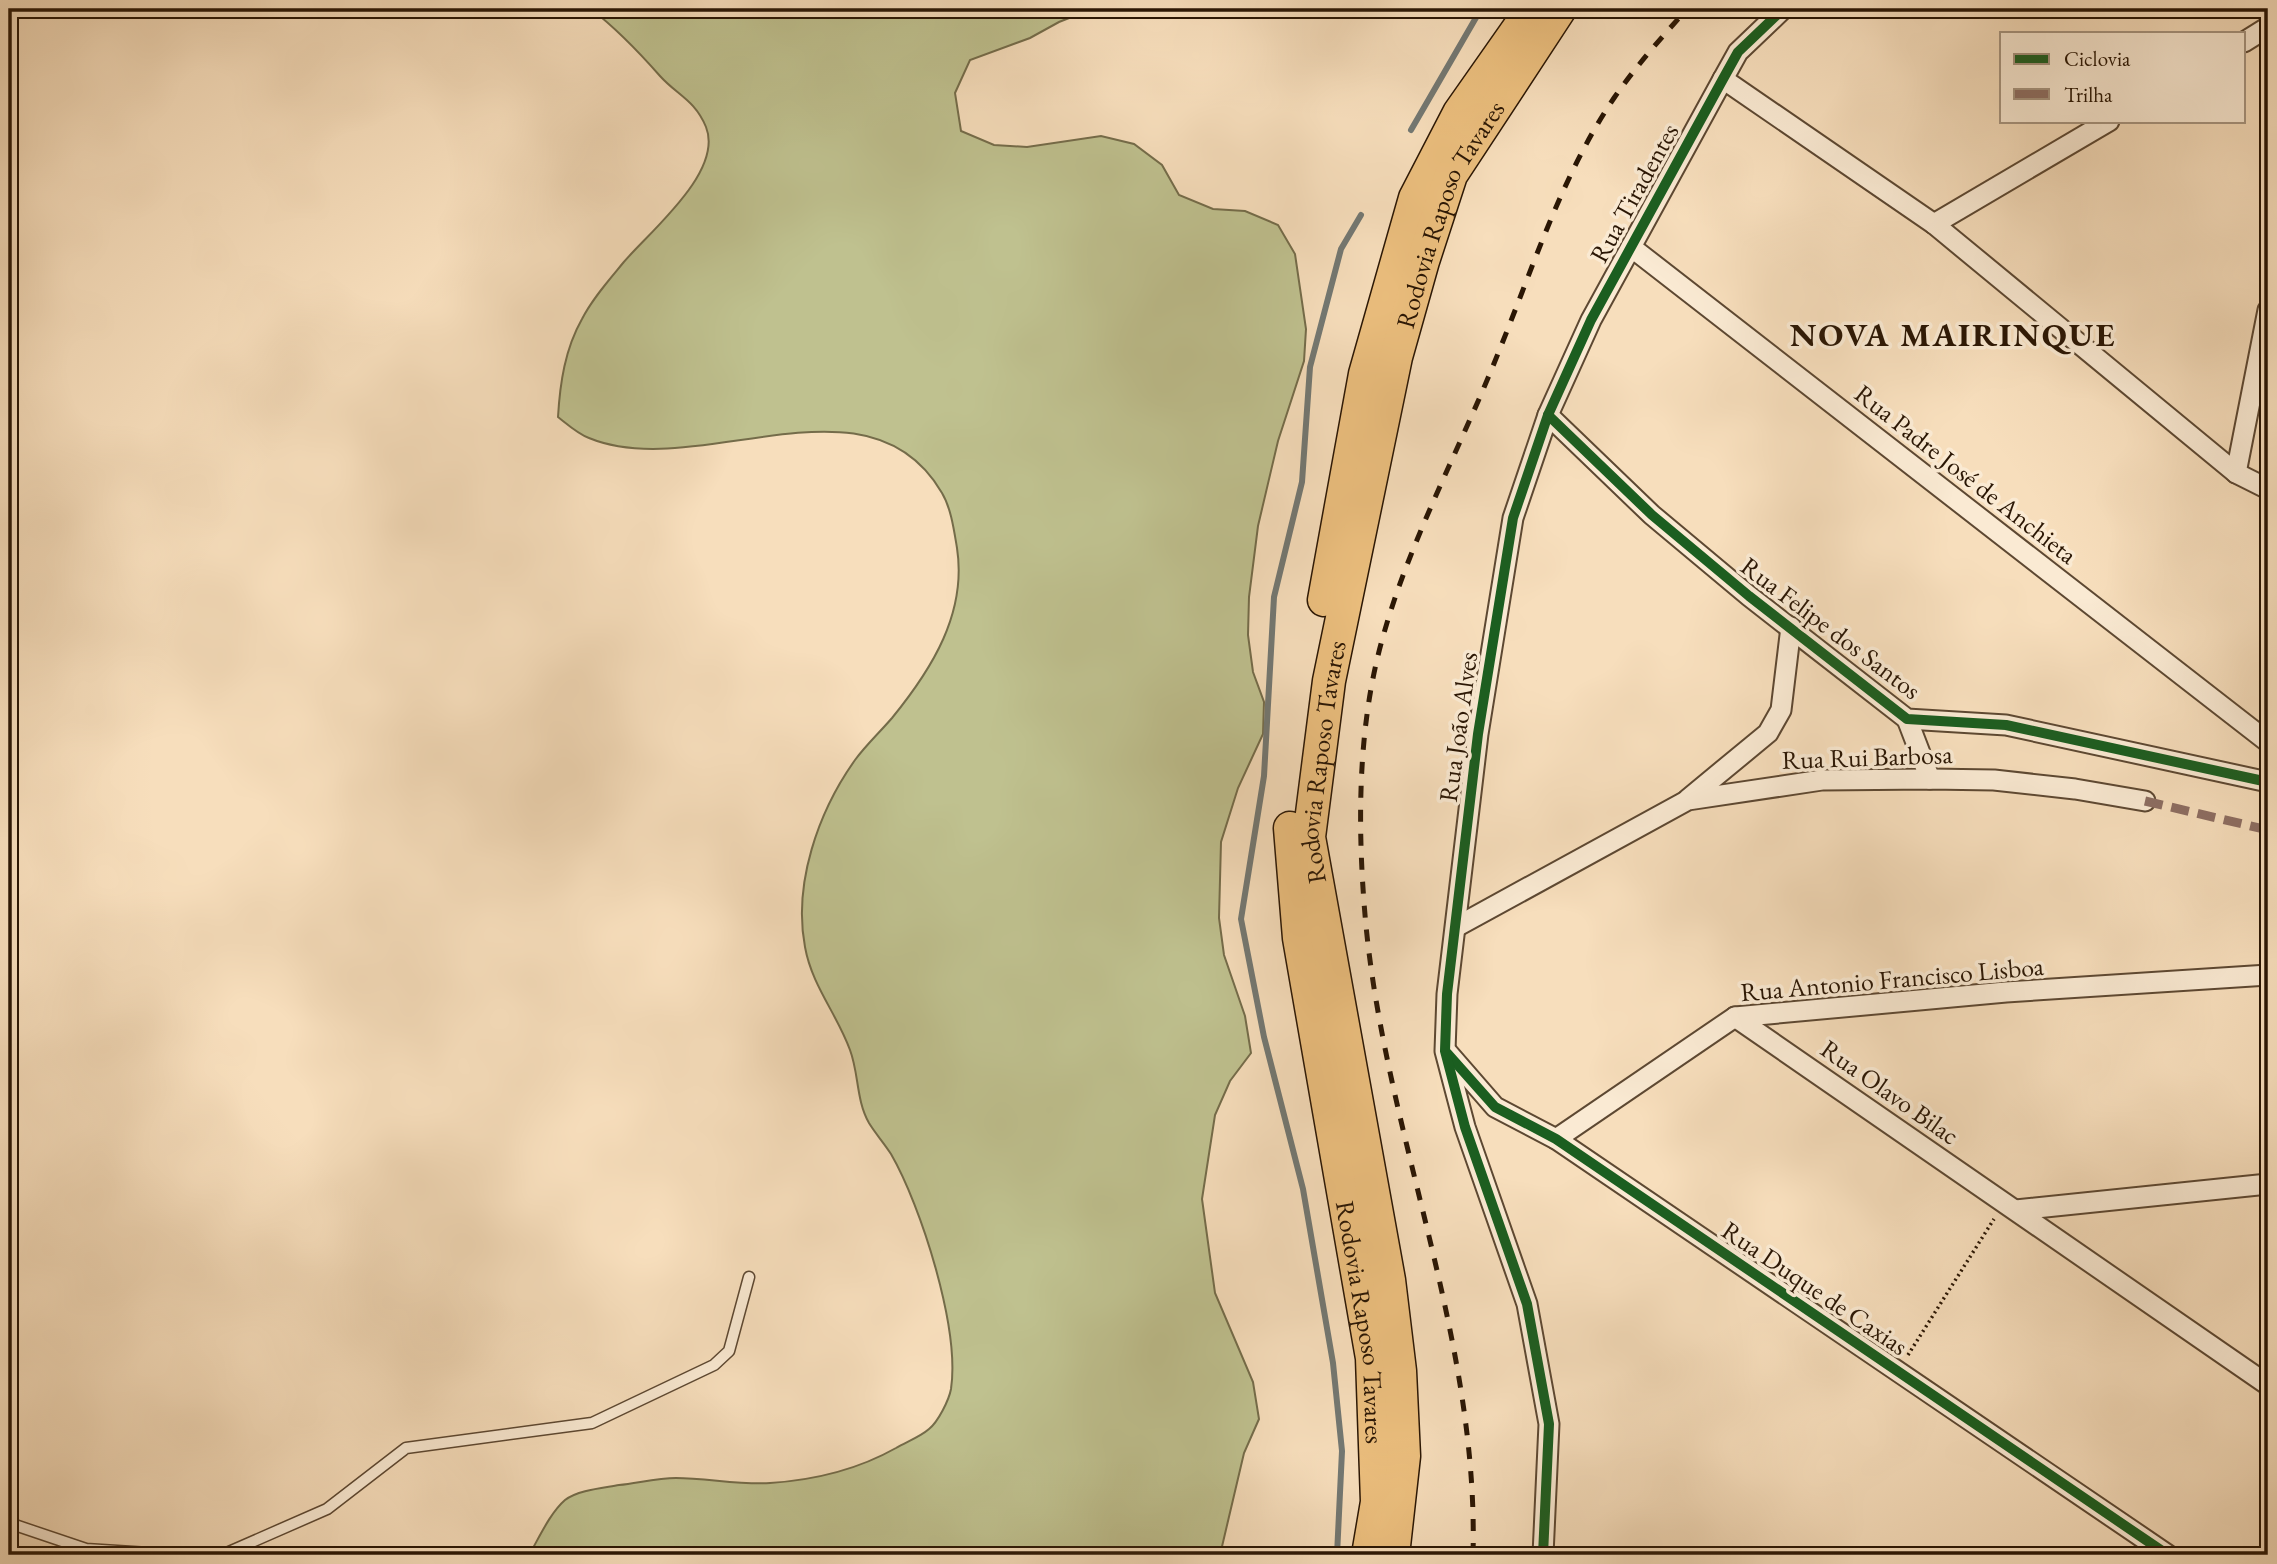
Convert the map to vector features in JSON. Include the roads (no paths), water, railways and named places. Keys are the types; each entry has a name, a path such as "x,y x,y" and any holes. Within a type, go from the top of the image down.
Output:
{"highway":[{"name":"Rodovia Raposo Tavares","path":"1368,1555 1377,1502 1372,1358 1299,937 1289,837 1308,687 1365,374 1415,198 1459,113 1532,9"},
{"name":"Rodovia Raposo Tavares","path":"1393,1555 1404,1456 1400,1371 1389,1280 1309,836 1329,681 1396,357 1423,261 1451,175 1560,9"}],"street":[{"name":"Rua Tiradentes","path":"1548,415 1591,320 1738,52 1783,9"},
{"path":"2246,40 2268,27"},
{"path":"1723,79 1934,224 2236,473 2268,489"},
{"path":"1934,224 2107,122"},
{"name":"Rua Padre José de Anchieta","path":"1631,247 2268,742"},
{"path":"2236,473 2268,316"},
{"name":"Rua Felipe dos Santos","path":"1548,415 1637,502 1907,719 2006,725 2268,782"},
{"name":"Rua João Alves","path":"1543,1555 1549,1424 1527,1304 1465,1127 1445,1051 1447,994 1478,734 1513,518 1548,415"},
{"path":"1688,800 1769,733 1781,710 1791,628"},
{"path":"1907,719 1930,779"},
{"name":"Rua Rui Barbosa","path":"1456,928 1688,800 1822,780 1930,779 1994,780 2075,789 2145,801"},
{"name":"Rua Antonio Francisco Lisboa","path":"1556,1139 1735,1017 2006,992 2268,975"},
{"name":"Rua Olavo Bilac","path":"1735,1017 2268,1385"},
{"name":"Rua Duque de Caxias","path":"1445,1051 1495,1107 1556,1139 2168,1555"},
{"path":"2016,1210 2268,1184"}],"lane":[{"path":"222,1555 327,1508 406,1448 592,1423 714,1366 729,1351 749,1277"},
{"path":"9,1524 86,1549 180,1555"}],"waterway":[{"path":"1411,130 1481,9"},
{"path":"1337,1555 1342,1451 1333,1363 1303,1189 1264,1037 1241,919 1264,776 1274,597 1302,482 1310,367 1341,249 1361,215"}],"railway":[{"path":"1473,1555 1471,1475 1462,1395 1430,1239 1392,1083 1366,926 1361,827 1365,728 1376,664 1400,584 1483,390 1564,189 1614,98 1687,9"}],"district":[{"name":"NOVA MAIRINQUE","path":"1953,334"}]}
